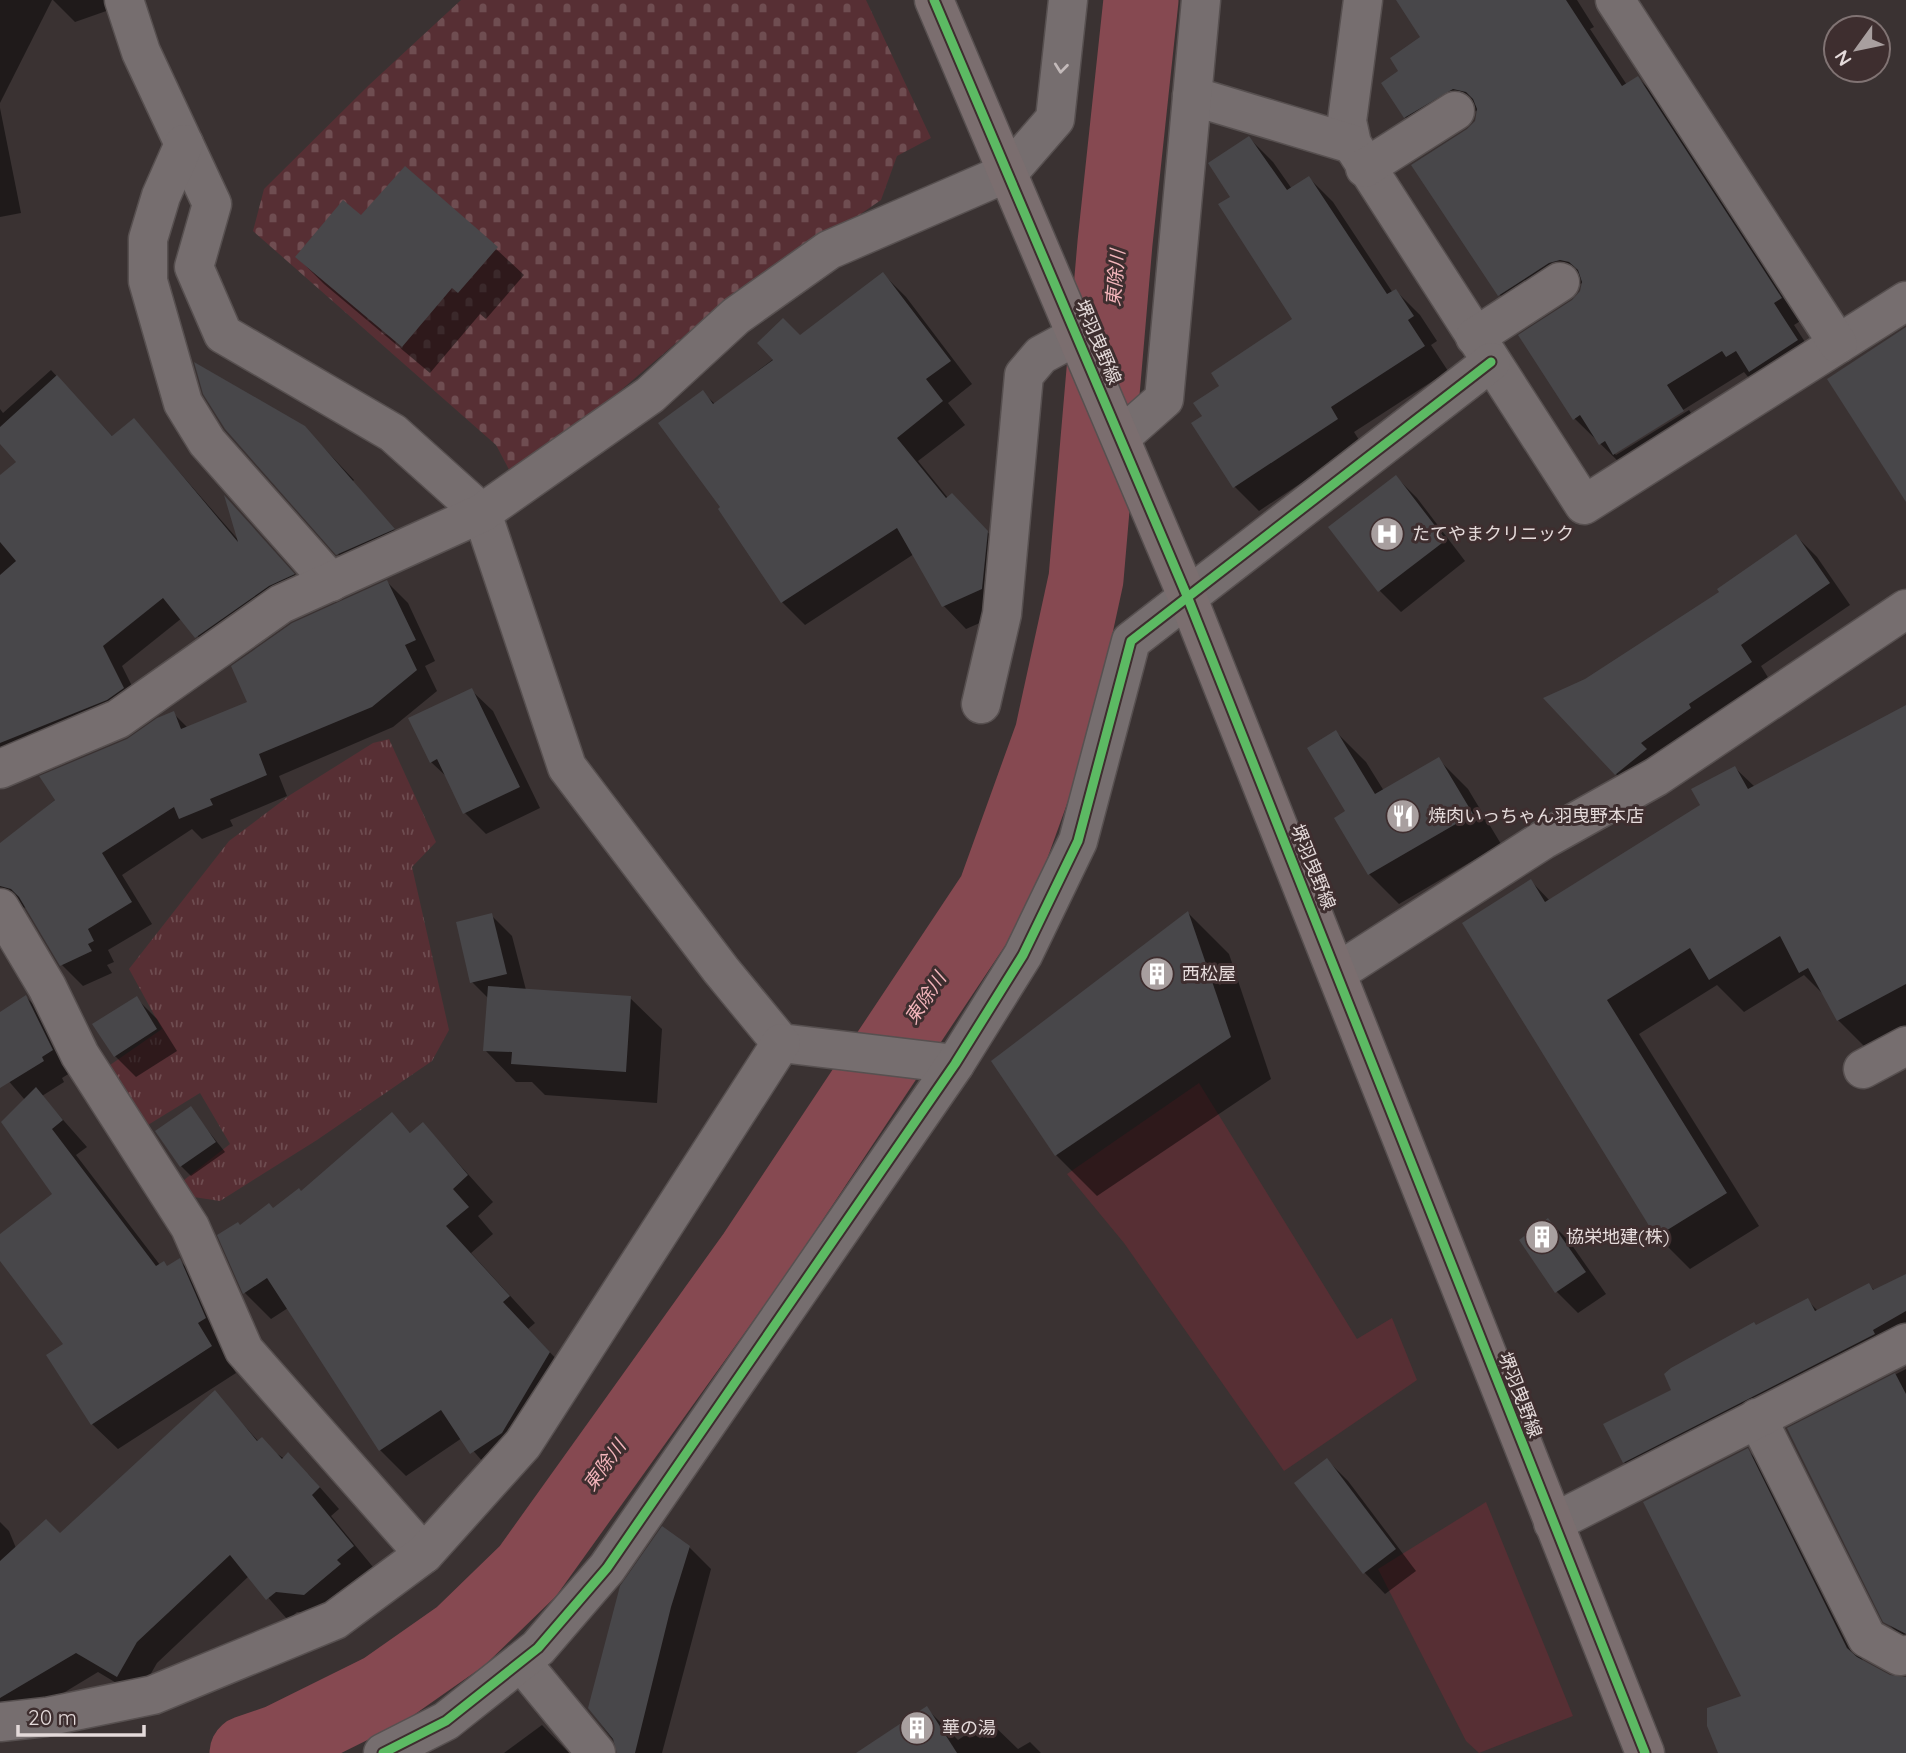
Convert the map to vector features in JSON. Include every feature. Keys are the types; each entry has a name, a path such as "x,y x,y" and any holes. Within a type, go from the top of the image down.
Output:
{"main road":[{"name":"堺羽曳野線","path":"934,0 1186,596 1338,972 1645,1753"}],"street":[{"path":"124,0 141,52 212,204 194,267 223,334 393,433 482,513 567,767 781,1043 956,1064"},
{"path":"0,769 118,719 281,604 482,513 650,395 736,316 829,250 1009,172 1055,119 1068,0"},
{"path":"1121,437 1164,399 1201,0"},
{"path":"1363,0 1347,121 1359,156 1584,505 1906,300"},
{"path":"1615,0 1838,344"},
{"path":"1192,96 1359,156 1455,111"},
{"path":"184,144 161,196 148,239 148,281 183,402 207,442 331,582"},
{"path":"383,1753 446,1721 538,1648 607,1568 956,1064 1023,955 1078,841 1131,642 1483,350 1560,282"},
{"path":"981,704 1002,614 1024,374 1041,355 1077,335"},
{"path":"1338,972 1543,840 1656,777 1906,609"},
{"path":"0,908 47,986 80,1055 190,1227 244,1350 424,1554"},
{"path":"0,1722 47,1717 153,1695 335,1620 424,1554 523,1444 781,1043"},
{"path":"1863,1069 1906,1046"},
{"path":"1553,1523 1906,1343"},
{"path":"1757,1418 1867,1638 1900,1656 1906,1655"},
{"path":"521,1662 596,1753"}],"green space":[{"path":"461,0 866,0 931,138 897,156 881,200 690,331 515,481 496,445 253,231 264,189 369,85"},
{"path":"389,739 436,842 412,867 449,1030 432,1061 317,1140 220,1201 187,1196 179,1184 230,1144 200,1093 143,1128 110,1065 162,1029 129,969 229,841 290,795 373,743"},
{"path":"1199,1083 1357,1339 1392,1318 1417,1380 1284,1471 1124,1243 1067,1174"},
{"path":"1486,1502 1573,1716 1479,1753 1466,1741 1378,1569"}],"building":[{"path":"1396,0 1566,0 1622,86 1638,76 1782,298 1774,303 1798,340 1749,372 1736,351 1726,357 1722,351 1667,385 1684,411 1613,455 1605,441 1599,445 1580,415 1573,420 1518,335 1572,300 1580,291 1582,282 1578,270 1569,262 1560,260 1549,263 1498,296 1411,165 1467,129 1475,121 1477,109 1466,92 1453,89 1404,118 1381,83 1398,71 1390,58 1420,37"},
{"path":"1249,136 1287,190 1309,176 1387,294 1396,289 1414,316 1408,320 1425,346 1331,407 1338,419 1233,488 1191,423 1202,416 1193,403 1219,386 1211,373 1292,319 1218,204 1230,197 1208,163"},
{"path":"405,166 498,247 458,293 452,288 402,347 295,257 343,200 361,215"},
{"path":"883,272 951,361 926,379 943,401 897,438 946,498 952,493 988,531 982,589 942,607 897,528 781,603 718,509 720,507 658,423 703,390 713,404 773,360 757,343 783,318 800,335"},
{"path":"1906,327 1906,502 1827,379"},
{"path":"194,362 305,426 395,529 336,555 225,429 203,394"},
{"path":"57,375 112,436 134,418 238,542 224,495 295,574 269,586 195,638 163,598 103,646 124,688 107,700 0,743 0,575 16,561 0,542 0,475 16,462 0,444 0,427"},
{"name":"たてやまクリニック","path":"1396,475 1446,540 1378,592 1328,527"},
{"path":"1796,534 1830,583 1741,645 1752,662 1689,704 1691,708 1641,743 1647,749 1615,775 1543,698 1585,679 1719,592 1717,589"},
{"path":"387,580 416,640 405,645 417,670 372,707 259,754 267,775 210,799 213,805 179,819 174,807 102,853 132,902 88,929 94,941 88,944 92,951 60,966 19,897 11,889 0,886 0,843 55,800 39,776 127,739 157,718 174,711 181,729 247,702 231,666 292,623"},
{"path":"472,688 520,787 463,814 437,759 430,763 408,718"},
{"path":"1906,705 1906,984 1837,1021 1808,968 1799,973 1780,936 1709,980 1690,948 1607,1000 1727,1193 1656,1237 1462,923 1531,879 1545,902 1700,805 1691,789 1735,766 1748,789"},
{"name":"焼肉いっちゃん羽曳野本店","path":"1336,730 1375,794 1439,757 1473,814 1368,875 1334,818 1345,811 1307,748"},
{"name":"西松屋","path":"1188,911 1231,1037 1055,1156 991,1061"},
{"path":"492,913 507,974 470,983 456,922"},
{"path":"488,986 631,996 626,1072 511,1064 512,1052 483,1051"},
{"path":"26,995 53,1050 42,1057 44,1061 0,1088 0,1012"},
{"path":"137,996 157,1029 114,1057 92,1024"},
{"path":"36,1087 63,1120 52,1129 156,1266 164,1261 167,1266 180,1258 206,1318 198,1323 212,1346 91,1425 46,1355 63,1344 0,1261 0,1234 52,1194 1,1122"},
{"path":"191,1106 216,1142 180,1167 155,1131"},
{"path":"392,1112 410,1133 423,1122 468,1175 453,1189 469,1207 446,1226 510,1296 503,1302 550,1352 502,1433 470,1454 441,1410 379,1451 267,1278 243,1294 217,1235 238,1222 240,1225 269,1203 273,1208 299,1188 301,1191"},
{"name":"協栄地建(株)","path":"1548,1218 1586,1272 1555,1293 1519,1240"},
{"path":"1906,1274 1906,1311 1873,1330 1875,1334 1623,1463 1603,1424 1671,1390 1664,1374 1671,1368 1754,1322 1756,1325 1808,1298 1815,1311 1869,1283 1873,1290"},
{"path":"1895,1373 1906,1394 1906,1634 1883,1622 1787,1428"},
{"path":"215,1390 257,1441 262,1437 282,1459 288,1452 320,1487 312,1495 354,1546 337,1560 341,1564 304,1595 276,1592 266,1600 230,1555 137,1642 117,1677 76,1653 0,1698 0,1561 46,1519 60,1533"},
{"path":"1748,1448 1847,1648 1857,1657 1890,1675 1906,1677 1906,1753 1718,1753 1707,1726 1707,1708 1741,1696 1643,1502"},
{"path":"1327,1458 1396,1549 1363,1574 1294,1483"},
{"path":"662,1526 690,1546 671,1607 635,1753 617,1753 613,1739 588,1708 620,1586"},
{"name":"華の湯","path":"927,1706 957,1753 856,1753"}],"waterway":[{"name":"東除川","path":"247,1753 279,1742 384,1690 461,1636 528,1571 755,1254 995,893 1052,735 1086,579 1115,243 1141,0"}],"cycle path":[{"path":"934,0 1187,596 1645,1753"},
{"path":"383,1753 446,1721 538,1648 607,1568 955,1064 1023,955 1078,841 1131,641 1491,362"}],"place":[{"name":"たてやまクリニック","path":"1387,534"},
{"name":"焼肉いっちゃん羽曳野本店","path":"1403,816"},
{"name":"西松屋","path":"1157,974"},
{"name":"協栄地建(株)","path":"1542,1237"},
{"name":"華の湯","path":"917,1728"}]}
